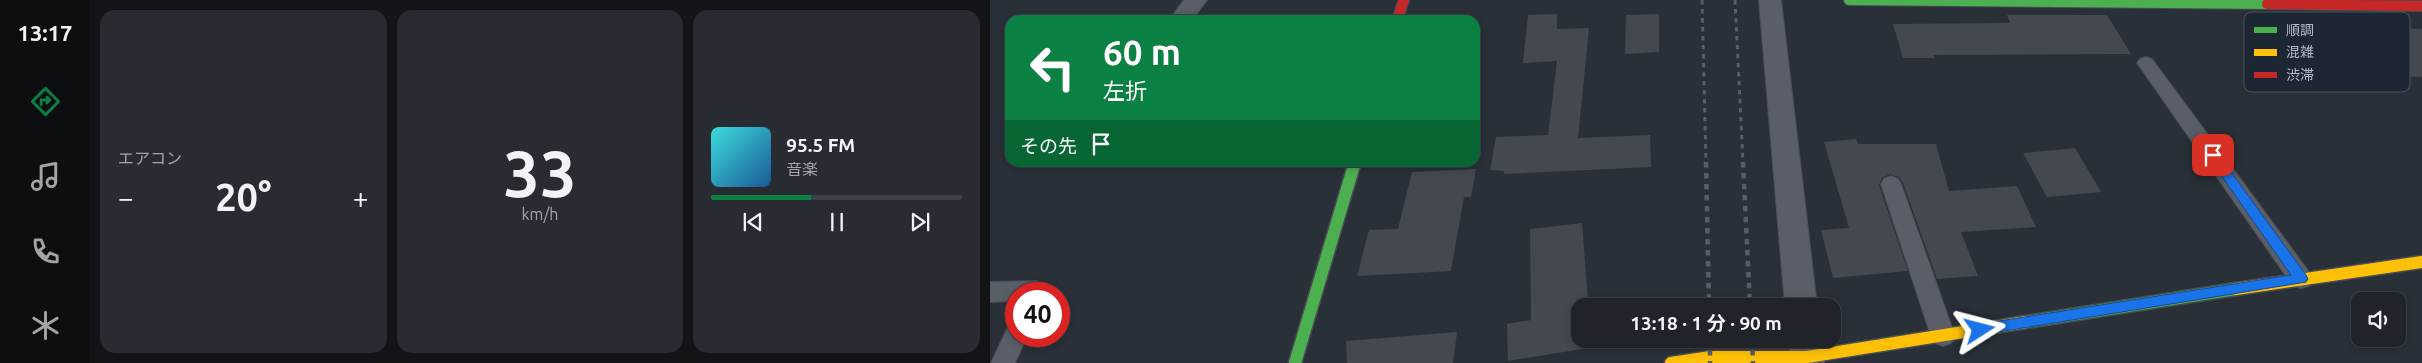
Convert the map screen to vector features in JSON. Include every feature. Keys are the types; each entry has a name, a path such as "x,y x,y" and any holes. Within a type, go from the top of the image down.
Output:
{"street":[{"path":"1184,15 1196,0"},
{"path":"1400,15 1404,0"},
{"path":"1770,0 1801,298"},
{"path":"1849,0 2229,2 2422,6"},
{"path":"1295,363 1354,167"},
{"path":"1671,363 1710,356 1806,353 1943,336 2301,279 2422,262"}],"lane":[{"path":"2146,63 2301,279"},
{"path":"1891,184 1943,336"},
{"path":"990,292 1005,291"},
{"path":"1003,363 1010,347"}],"building":[{"path":"1557,14 1557,29 1589,28 1578,138 1650,135 1651,167 1504,174 1504,171 1490,170 1496,137 1548,135 1557,61 1523,63 1528,15"},
{"path":"1659,14 1659,52 1625,54 1626,15"},
{"path":"2007,15 2107,15 2131,54 1934,55 1934,58 1903,58 1893,24 2010,23"},
{"path":"2410,29 2422,29 2422,77 2410,76"},
{"path":"1856,139 1858,144 1936,144 1949,191 2017,186 2036,227 1961,232 1978,276 1937,279 1903,183 1899,177 1890,174 1882,178 1879,185 1908,271 1833,278 1821,230 1849,228 1824,142"},
{"path":"2075,148 2101,192 2047,197 2023,153"},
{"path":"1476,169 1471,197 1464,197 1451,271 1357,276 1369,230 1398,229 1412,172"},
{"path":"1582,223 1588,298 1571,298 1571,348 1582,349 1508,361 1507,324 1531,320 1530,229"},
{"path":"1457,332 1453,363 1347,363 1346,341"}],"railway":[{"path":"1702,0 1706,163"},
{"path":"1735,0 1743,163"},
{"path":"1706,162 1709,298"},
{"path":"1743,162 1750,298"},
{"path":"1710,348 1710,363"},
{"path":"1752,348 1753,363"}],"traffic: fast":[{"path":"1849,0 2267,4"},
{"path":"1295,363 1354,167"},
{"path":"2026,322 2236,289"}],"traffic: slow":[{"path":"2236,289 2422,262"},
{"path":"1671,363 1710,357 1807,357 2026,322"}],"traffic: jam":[{"path":"1399,15 1404,0"},
{"path":"2267,4 2422,6"}],"route":[{"path":"1980,330 2301,279 2213,155"}]}
